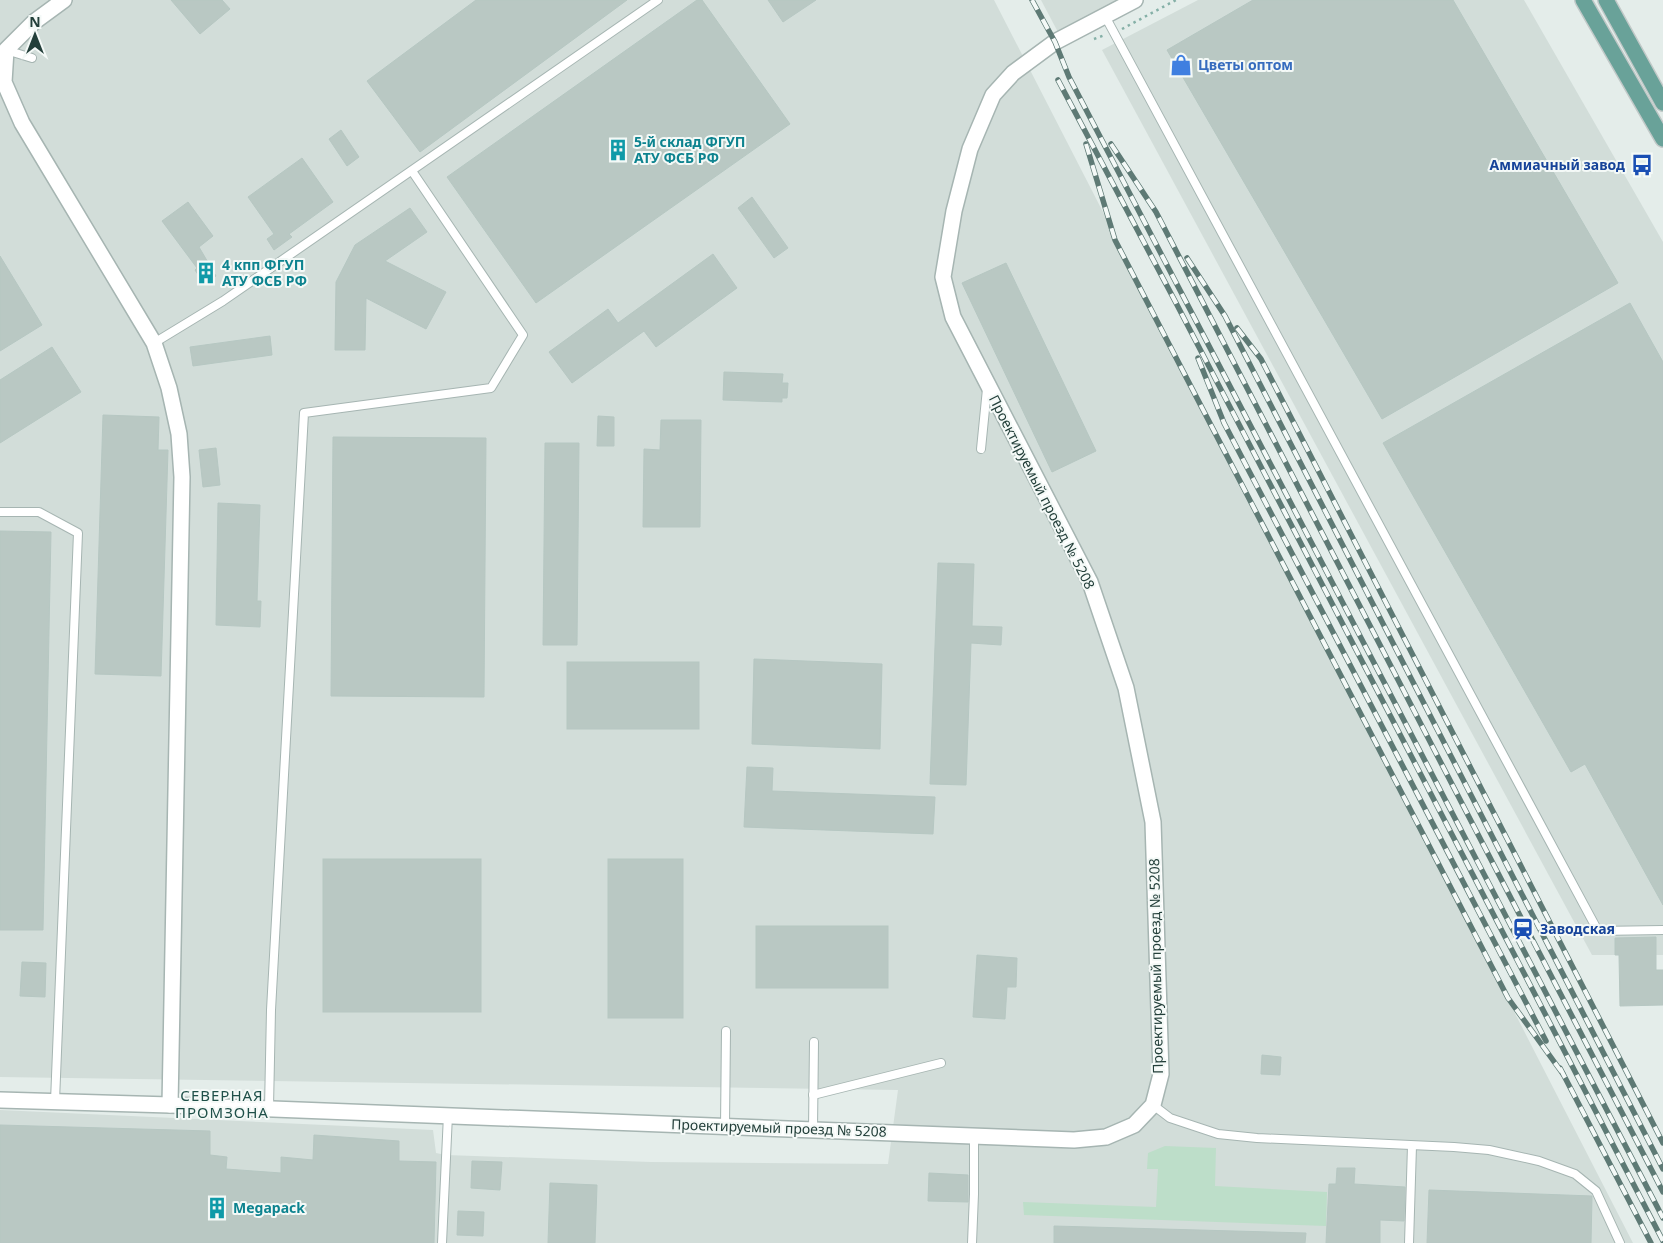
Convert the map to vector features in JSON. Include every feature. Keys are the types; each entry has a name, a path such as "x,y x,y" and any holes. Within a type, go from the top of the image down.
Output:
{"main road":[{"path":"1583,0 1663,139"},
{"path":"1606,0 1663,102"}],"street":[{"path":"64,0 34,22 4,60 4,82 22,123 154,343 169,388 179,434 182,477 170,1105"},
{"name":"Проектируемый проезд № 5208","path":"0,1100 269,1108 1074,1140 1106,1137 1134,1125 1153,1105 1161,1074 1153,822 1126,688 1090,582 953,317 943,276 954,211 970,149 993,95 1013,73 1055,42 1135,0"}],"lane":[{"path":"154,343 223,301 658,0"},
{"path":"1105,16 1598,931 1663,930"},
{"path":"4,60 32,58"},
{"path":"269,1108 270,1010 304,413 491,388 523,335 412,171"},
{"path":"981,449 988,385"},
{"path":"0,512 39,512 78,533 54,1101"},
{"path":"724,1126 726,1031"},
{"path":"813,1130 814,1042"},
{"path":"813,1095 941,1063"},
{"path":"1153,1105 1170,1118 1218,1134 1257,1138 1454,1147 1489,1150 1539,1161 1575,1174 1596,1191 1620,1243"},
{"path":"442,1243 448,1115"},
{"path":"972,1243 974,1136"},
{"path":"1409,1243 1412,1146"}],"shaded area":[{"path":"0,0 994,0 1633,1243 0,1243 0,1110 433,1130 436,1153 446,1155 651,1162 888,1164 898,1090 0,1077"},
{"path":"1041,0 1121,0 1059,34"},
{"path":"1198,0 1524,0 1663,242 1663,955 1592,955 1102,50"}],"green space":[{"path":"1165,1146 1216,1148 1215,1186 1327,1192 1326,1226 1024,1215 1023,1202 1156,1207 1158,1169 1147,1169 1148,1153"}],"building":[{"path":"171,0 222,0 230,9 200,34"},
{"path":"476,0 627,0 420,152 367,81"},
{"name":"5-й склад ФГУП АТУ ФСБ РФ","path":"697,0 702,0 790,124 536,303 447,177"},
{"path":"768,0 816,0 783,22"},
{"path":"1253,0 1453,0 1618,283 1382,419 1167,50"},
{"path":"341,130 359,157 347,166 329,139"},
{"path":"302,158 333,202 289,234 292,237 274,250 267,239 274,234 248,197"},
{"path":"752,197 788,248 774,258 738,208"},
{"path":"188,202 213,236 199,247 216,276 204,284 195,270 197,268 162,221"},
{"path":"410,208 427,232 385,261 446,292 426,329 366,298 365,350 335,350 336,282 355,245"},
{"path":"713,254 737,288 656,347 644,331 572,383 549,352 608,309 618,323"},
{"path":"0,256 42,325 0,351"},
{"path":"1006,263 1096,451 1052,472 962,283"},
{"path":"1630,303 1663,362 1663,905 1585,764 1571,772 1383,443"},
{"path":"270,336 272,355 193,366 190,347"},
{"path":"52,347 81,392 0,443 0,380"},
{"path":"724,372 783,374 782,383 788,383 787,398 782,398 782,402 723,400"},
{"path":"103,415 159,417 158,450 168,450 161,676 95,674"},
{"path":"598,416 614,417 614,446 597,446"},
{"path":"661,420 701,420 700,527 643,527 644,449 660,450"},
{"path":"333,437 486,438 484,697 331,696"},
{"path":"545,443 579,443 577,645 543,645"},
{"path":"216,448 220,485 203,487 199,450"},
{"path":"218,503 260,505 257,601 261,601 260,627 216,625"},
{"path":"0,531 51,532 43,930 0,930"},
{"path":"938,563 974,564 972,626 1002,627 1001,645 971,643 966,785 930,784"},
{"path":"754,659 882,664 880,749 752,744"},
{"path":"567,662 699,662 699,729 567,729"},
{"path":"747,767 773,768 772,791 935,797 933,834 744,827"},
{"path":"323,859 481,859 481,1012 323,1012"},
{"path":"608,859 683,859 683,1018 608,1018"},
{"path":"756,926 888,926 888,988 756,988"},
{"path":"1656,937 1656,970 1663,970 1663,1005 1620,1006 1619,955 1615,955 1615,938"},
{"path":"977,955 1017,958 1016,987 1007,987 1005,1019 973,1017"},
{"path":"22,962 46,963 45,997 20,996"},
{"path":"1262,1055 1281,1057 1280,1075 1261,1074"},
{"name":"Megapack","path":"0,1125 210,1131 210,1155 227,1157 226,1169 281,1173 281,1157 313,1160 314,1135 399,1141 399,1161 436,1162 434,1243 0,1243"},
{"path":"472,1161 502,1162 500,1190 471,1188"},
{"path":"1337,1168 1355,1168 1354,1184 1405,1187 1404,1221 1380,1220 1380,1243 1326,1243 1329,1184 1336,1184"},
{"path":"929,1173 968,1175 968,1202 928,1201"},
{"path":"550,1183 597,1185 595,1243 548,1243"},
{"path":"1429,1190 1592,1196 1591,1243 1427,1243"},
{"path":"458,1211 484,1212 483,1236 457,1235"},
{"path":"1054,1226 1306,1233 1305,1243 1054,1243"}],"railway":[{"path":"1032,0 1055,42 1069,77 1663,1218"},
{"path":"1058,80 1175,301 1663,1241"},
{"path":"1086,144 1115,240 1508,998 1563,1074"},
{"path":"1111,144 1156,212 1663,1192"},
{"path":"1187,258 1225,316 1663,1169"},
{"path":"1237,328 1261,359 1663,1143"},
{"path":"1198,358 1224,423 1546,1041"},
{"path":"1560,1068 1651,1243"}],"place":[{"name":"Цветы оптом","path":"1181,65"},
{"name":"5-й склад ФГУП АТУ ФСБ РФ","path":"618,150"},
{"name":"Аммиачный завод","path":"1642,165"},
{"name":"4 кпп ФГУП АТУ ФСБ РФ","path":"206,273"},
{"name":"Заводская","path":"1523,929"},
{"name":"Megapack","path":"217,1208"}],"district":[{"name":"СЕВЕРНАЯ ПРОМЗОНА","path":"222,1104"}]}
